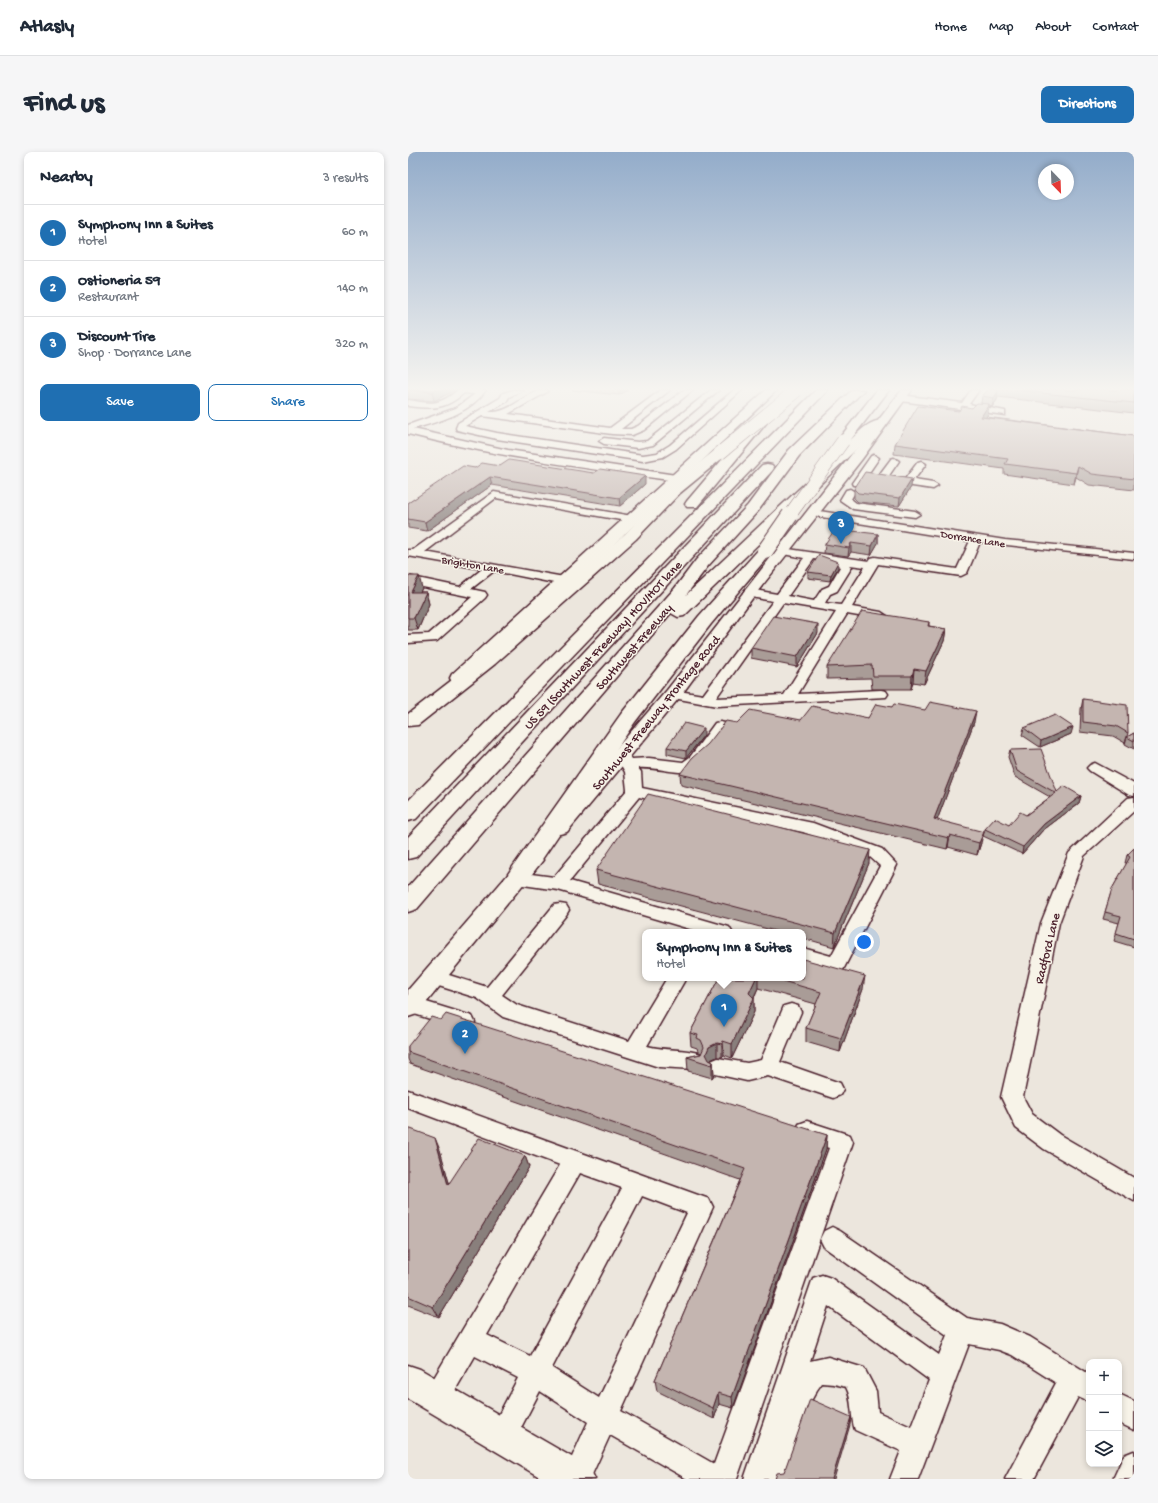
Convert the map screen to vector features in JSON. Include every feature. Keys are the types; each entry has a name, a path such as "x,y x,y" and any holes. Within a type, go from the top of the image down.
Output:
{"highway":[{"path":"409,722 489,660 631,536 675,490 721,452"},
{"path":"680,535 676,523 736,452"},
{"path":"408,814 680,535 766,452"},
{"name":"US 59 (Southwest Freeway) HOV/HOT lane","path":"408,851 782,452"},
{"name":"Southwest Freeway","path":"408,903 681,592 702,563 753,508 795,452"},
{"path":"518,876 628,718 705,620 774,551 817,475 835,452"},
{"path":"647,629 681,611 755,537 846,452"}],"main road":[{"path":"409,722 704,452"},
{"name":"Southwest Freeway Frontage Road","path":"409,1006 518,876 625,759 749,593 774,551 813,513 860,452"},
{"path":"408,1381 576,1479"}],"street":[{"path":"495,452 676,478"},
{"path":"602,452 643,458 660,455 665,452"},
{"path":"874,458 845,500 853,506 915,514"},
{"path":"881,479 894,461"},
{"path":"908,482 921,464"},
{"path":"862,476 933,486"},
{"path":"411,554 494,494 632,519"},
{"name":"Dorrance Lane","path":"813,513 976,539 1134,556"},
{"path":"788,699 875,560 961,573 976,539"},
{"path":"774,551 871,565"},
{"name":"Brighton Lane","path":"411,554 492,567 564,581"},
{"path":"810,557 839,563 846,567 833,588 826,592 818,604"},
{"path":"707,700 782,598 810,557"},
{"path":"419,594 449,593 459,590 492,567"},
{"path":"408,580 481,595 432,638 408,639"},
{"path":"749,593 895,618"},
{"path":"673,694 718,702 881,694"},
{"path":"625,759 680,767 687,766 696,760 720,726"},
{"path":"558,884 635,791 633,772 625,759"},
{"path":"1096,768 1134,791"},
{"path":"635,791 807,827 876,853 889,865 836,964 806,956"},
{"name":"Radford Lane","path":"1134,802 1077,853 1050,923 1012,1097 1024,1121 1052,1142 1134,1190"},
{"path":"518,876 558,884 713,929"},
{"path":"490,997 560,910"},
{"path":"433,977 484,993 510,1011 634,1052 659,1058 694,1060"},
{"path":"634,1052 675,981"},
{"path":"409,1006 486,1029"},
{"path":"768,1067 791,1012"},
{"path":"718,1066 747,1072 768,1067 833,1089"},
{"path":"408,1099 701,1207 576,1479"},
{"path":"723,1479 842,1142 789,1125"},
{"path":"437,1397 575,1160"},
{"path":"502,1435 637,1183"},
{"path":"832,1239 962,1330 1000,1337 1021,1346 1081,1384 1019,1479"},
{"path":"758,1479 822,1287 945,1375"},
{"path":"904,1479 962,1330"},
{"path":"470,1340 535,1372 604,1417 714,1479"},
{"path":"769,1479 799,1394 813,1374 825,1370 836,1371 854,1377 863,1391 865,1420 918,1445"},
{"path":"1122,1410 1134,1417"},
{"path":"1127,1479 1134,1465"}],"building":[{"path":"955,452 1134,452 1134,479 1092,474 1078,466 1076,473 1005,464 1008,459"},
{"path":"509,460 594,473 600,469 645,476 619,498 490,477 425,522 408,519 408,503 463,466 475,468 482,463 500,466"},
{"path":"865,472 912,479 900,498 858,493 854,489"},
{"path":"835,529 878,534 872,546 851,543 849,548 825,544"},
{"path":"819,555 838,562 831,575 808,572"},
{"path":"408,576 419,576 411,592 426,592 414,618 408,618"},
{"path":"862,611 929,622 928,626 946,629 926,671 914,669 912,676 873,676 872,665 827,667"},
{"path":"773,616 818,624 797,657 751,648"},
{"path":"1083,699 1127,705 1128,733 1116,726 1083,722"},
{"path":"930,702 976,711 934,819 984,832 979,843 950,835 949,838 680,774 692,758 708,744 726,721 737,723 750,710 801,720 812,706 868,718 876,704 892,707 894,704 925,710"},
{"path":"1055,715 1073,727 1041,741 1024,728"},
{"path":"684,723 704,728 686,751 667,747"},
{"path":"1134,733 1134,741 1127,737"},
{"path":"1041,749 1057,792 1064,786 1081,796 1044,824 1023,847 985,829 995,818 1009,825 1020,812 1026,815 1056,793 1017,771 1010,750"},
{"path":"648,794 870,850 835,933 596,870"},
{"path":"1134,848 1134,939 1116,933 1121,916 1105,912 1112,889 1130,857 1127,855"},
{"path":"806,960 865,976 841,1038 806,1028 821,992 782,981 806,981"},
{"path":"717,981 755,981 749,993 754,998 732,1044 723,1041 722,1044 717,1043 709,1047 706,1054 709,1060 713,1062 712,1065 687,1057 701,1054 704,1047 701,1040 697,1038 698,1035 690,1033"},
{"path":"446,1014 827,1135 732,1397 718,1393 713,1408 655,1380 745,1169 408,1052 408,1046 431,1017 441,1020"},
{"path":"408,1128 435,1138 448,1185 479,1138 525,1156 433,1307 408,1296"},
{"path":"810,1399 851,1417 832,1479 775,1479 777,1473 784,1472"}],"place":[{"name":"Discount Tire","path":"841,544"},
{"name":"Symphony Inn & Suites","path":"724,1027"},
{"name":"Ostioneria 59","path":"465,1054"}]}
